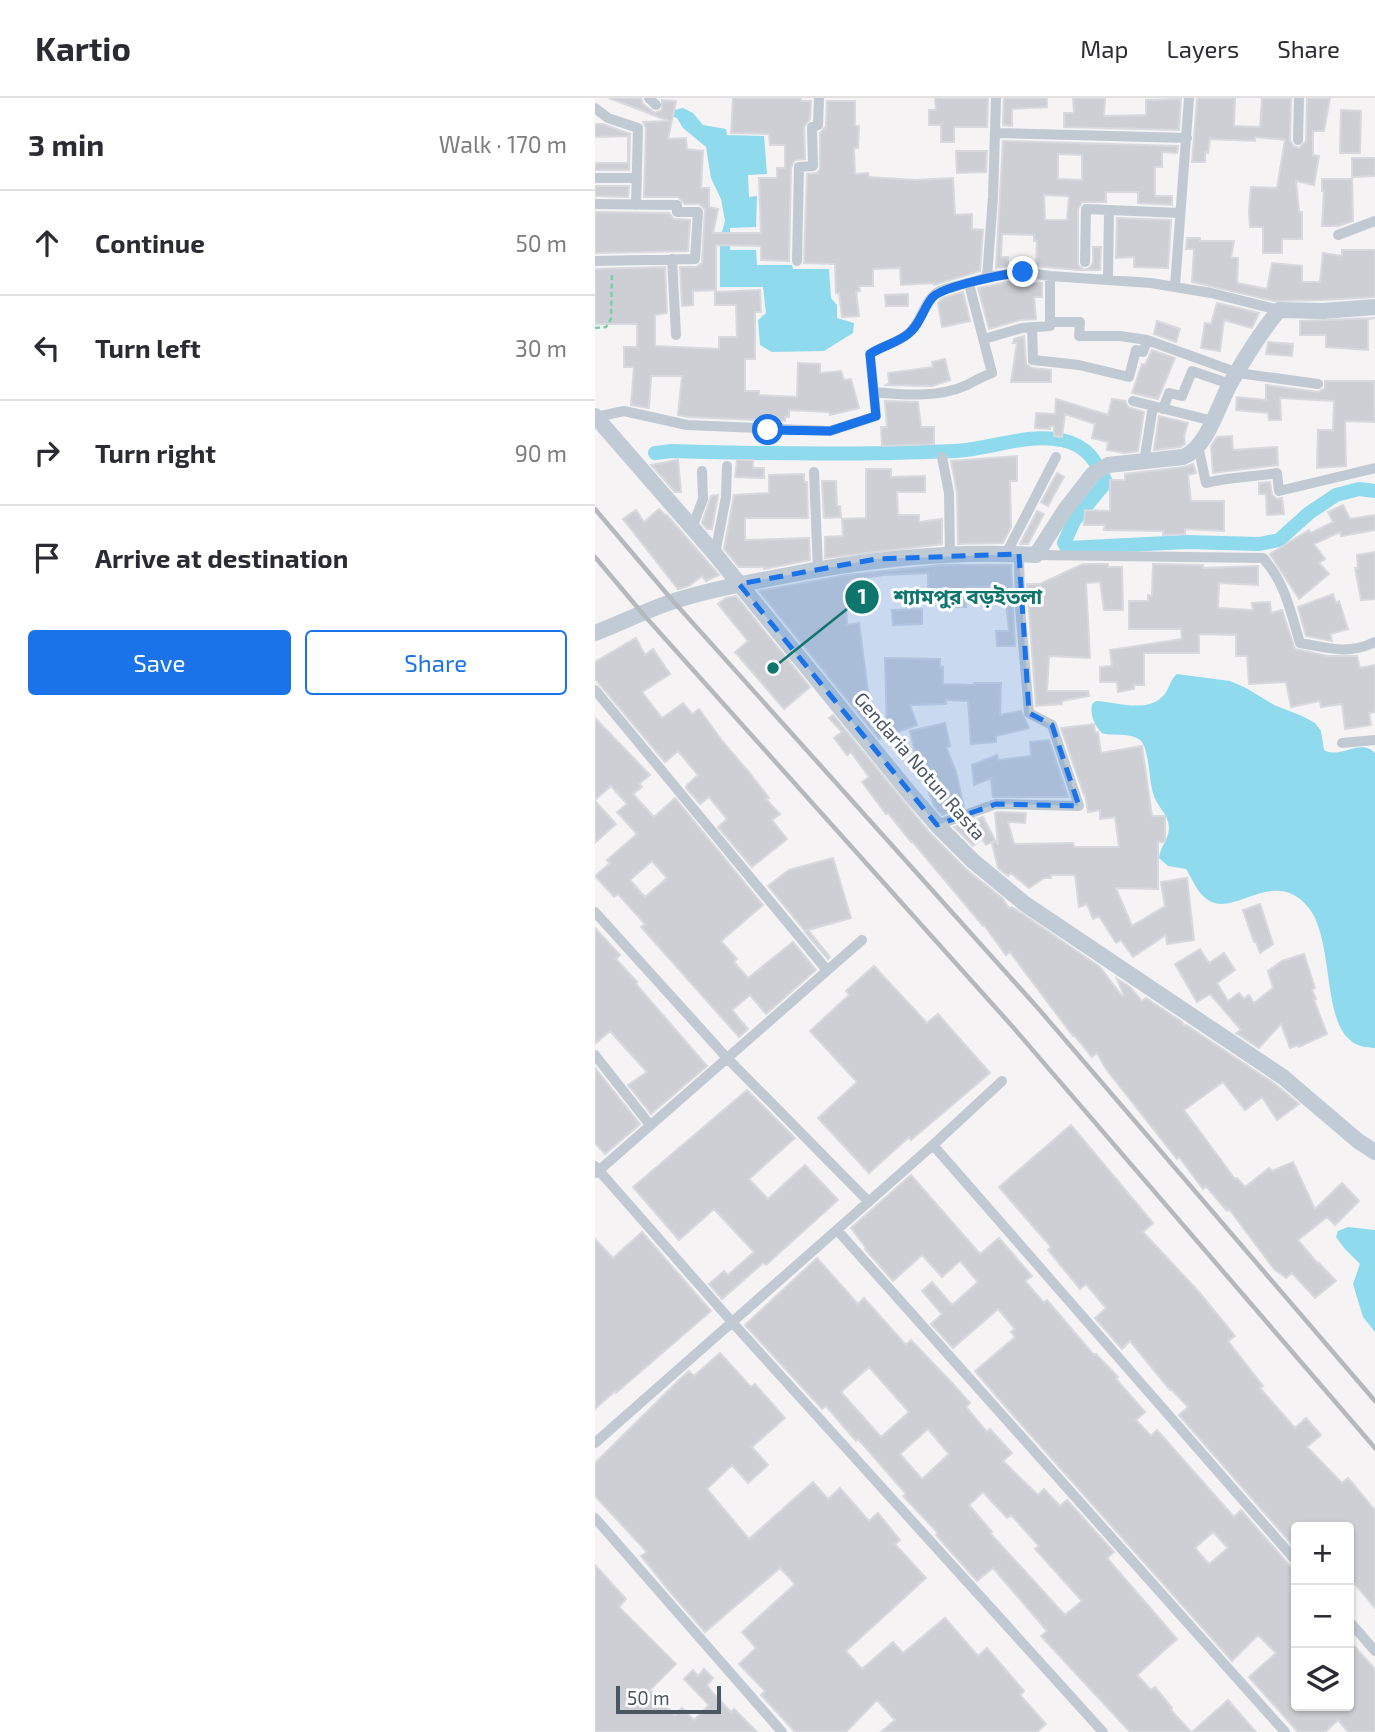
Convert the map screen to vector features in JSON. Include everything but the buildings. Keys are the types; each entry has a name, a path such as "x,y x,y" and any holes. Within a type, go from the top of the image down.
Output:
{"main road":[{"path":"595,633 673,601 739,584 818,569 876,559 1036,555 1065,510 1093,474 1108,466 1183,457 1192,453 1213,421 1234,378 1279,310 1323,311 1375,307"},
{"name":"Gendaria Notun Rasta","path":"595,416 715,554 937,825 973,861 1025,904 1283,1077 1358,1141 1375,1152"}],"street":[{"path":"797,261 799,167 813,166 812,127 818,125 819,98"},
{"path":"987,277 996,98"},
{"path":"1175,286 1189,98"},
{"path":"1298,140 1299,98"},
{"path":"595,108 608,117 638,128 636,205"},
{"path":"996,133 1187,138"},
{"path":"595,178 637,178"},
{"path":"595,204 677,205 677,212 698,212 695,259 595,261"},
{"path":"1085,262 1086,209 1180,213"},
{"path":"1108,278 1109,210"},
{"path":"1338,236 1375,221"},
{"path":"672,259 676,335"},
{"path":"595,416 624,411 687,425 830,431 876,416 870,354 910,333 930,300 939,292 987,277 1023,272 1108,278 1175,286 1279,310"},
{"path":"984,339 1032,327 1050,326 1050,276"},
{"path":"874,392 946,392 992,373 969,284"},
{"path":"1050,322 1080,322 1079,336 1120,336 1147,340 1234,378"},
{"path":"1032,327 1033,360 1079,365 1129,377 1136,350 1143,352 1147,340"},
{"path":"1144,462 1158,407 1169,393 1182,396 1192,371 1234,378 1318,384"},
{"path":"1133,401 1213,421"},
{"path":"1198,446 1206,483 1277,473 1279,491 1375,468"},
{"path":"942,457 949,492 950,556"},
{"path":"937,825 996,804 1079,806 1052,726 1029,713 1013,554 1056,457"},
{"path":"715,554 726,497 727,466"},
{"path":"692,528 703,499 702,471"},
{"path":"814,472 818,569"},
{"path":"1036,555 1263,558 1278,579 1290,604 1300,643 1359,650 1375,642"},
{"path":"595,690 826,969"},
{"path":"1342,743 1375,740"},
{"path":"595,912 727,1058 869,1202"},
{"path":"862,940 596,1170 1103,1732"},
{"path":"595,1055 650,1125"},
{"path":"595,1443 1002,1081"},
{"path":"933,1145 1291,1555"},
{"path":"837,1230 1285,1732"},
{"path":"595,1518 782,1732"},
{"path":"1354,1627 1375,1651"}],"path":[{"path":"595,328 606,327 611,319 613,261"}],"highlighted area":[{"path":"1019,554 1029,713 1052,725 1079,806 996,804 937,825 739,584 876,559"}],"water":[{"path":"683,108 693,113 703,125 726,129 727,135 764,136 767,174 748,175 749,197 757,196 756,227 730,228 730,250 756,250 757,265 829,269 831,298 837,305 837,318 854,323 853,333 824,351 772,352 760,345 758,320 766,313 763,287 720,287 720,239 725,221 721,199 711,178 706,147 683,128 677,118 669,115 670,111"},
{"path":"1177,674 1230,681 1274,705 1302,716 1315,723 1321,731 1324,750 1337,752 1363,747 1375,753 1375,1048 1356,1044 1341,1029 1331,996 1322,938 1308,907 1295,896 1282,891 1219,904 1201,894 1186,869 1168,866 1159,858 1169,827 1153,793 1143,744 1131,736 1102,733 1093,720 1092,704 1096,701 1147,705 1165,694"},
{"path":"1348,1227 1375,1230 1375,1332 1363,1317 1353,1284 1360,1264 1336,1237 1338,1231"}],"waterway":[{"path":"655,453 956,451 1035,438 1062,440 1078,446 1090,455 1106,482 1074,521 1064,543 1067,548 1187,542 1259,544 1279,540 1309,513 1336,495 1359,489 1375,491"}],"railway":[{"path":"595,509 673,601 1037,1007 1375,1401"},
{"path":"595,557 1012,1026 1375,1448"}],"place":[{"name":"শ্যামপুর বড়ইতলা","path":"773,668"}],"route":[{"path":"768,430 830,431 876,416 870,354 910,333 930,300 939,292 987,277 1023,272"}]}
